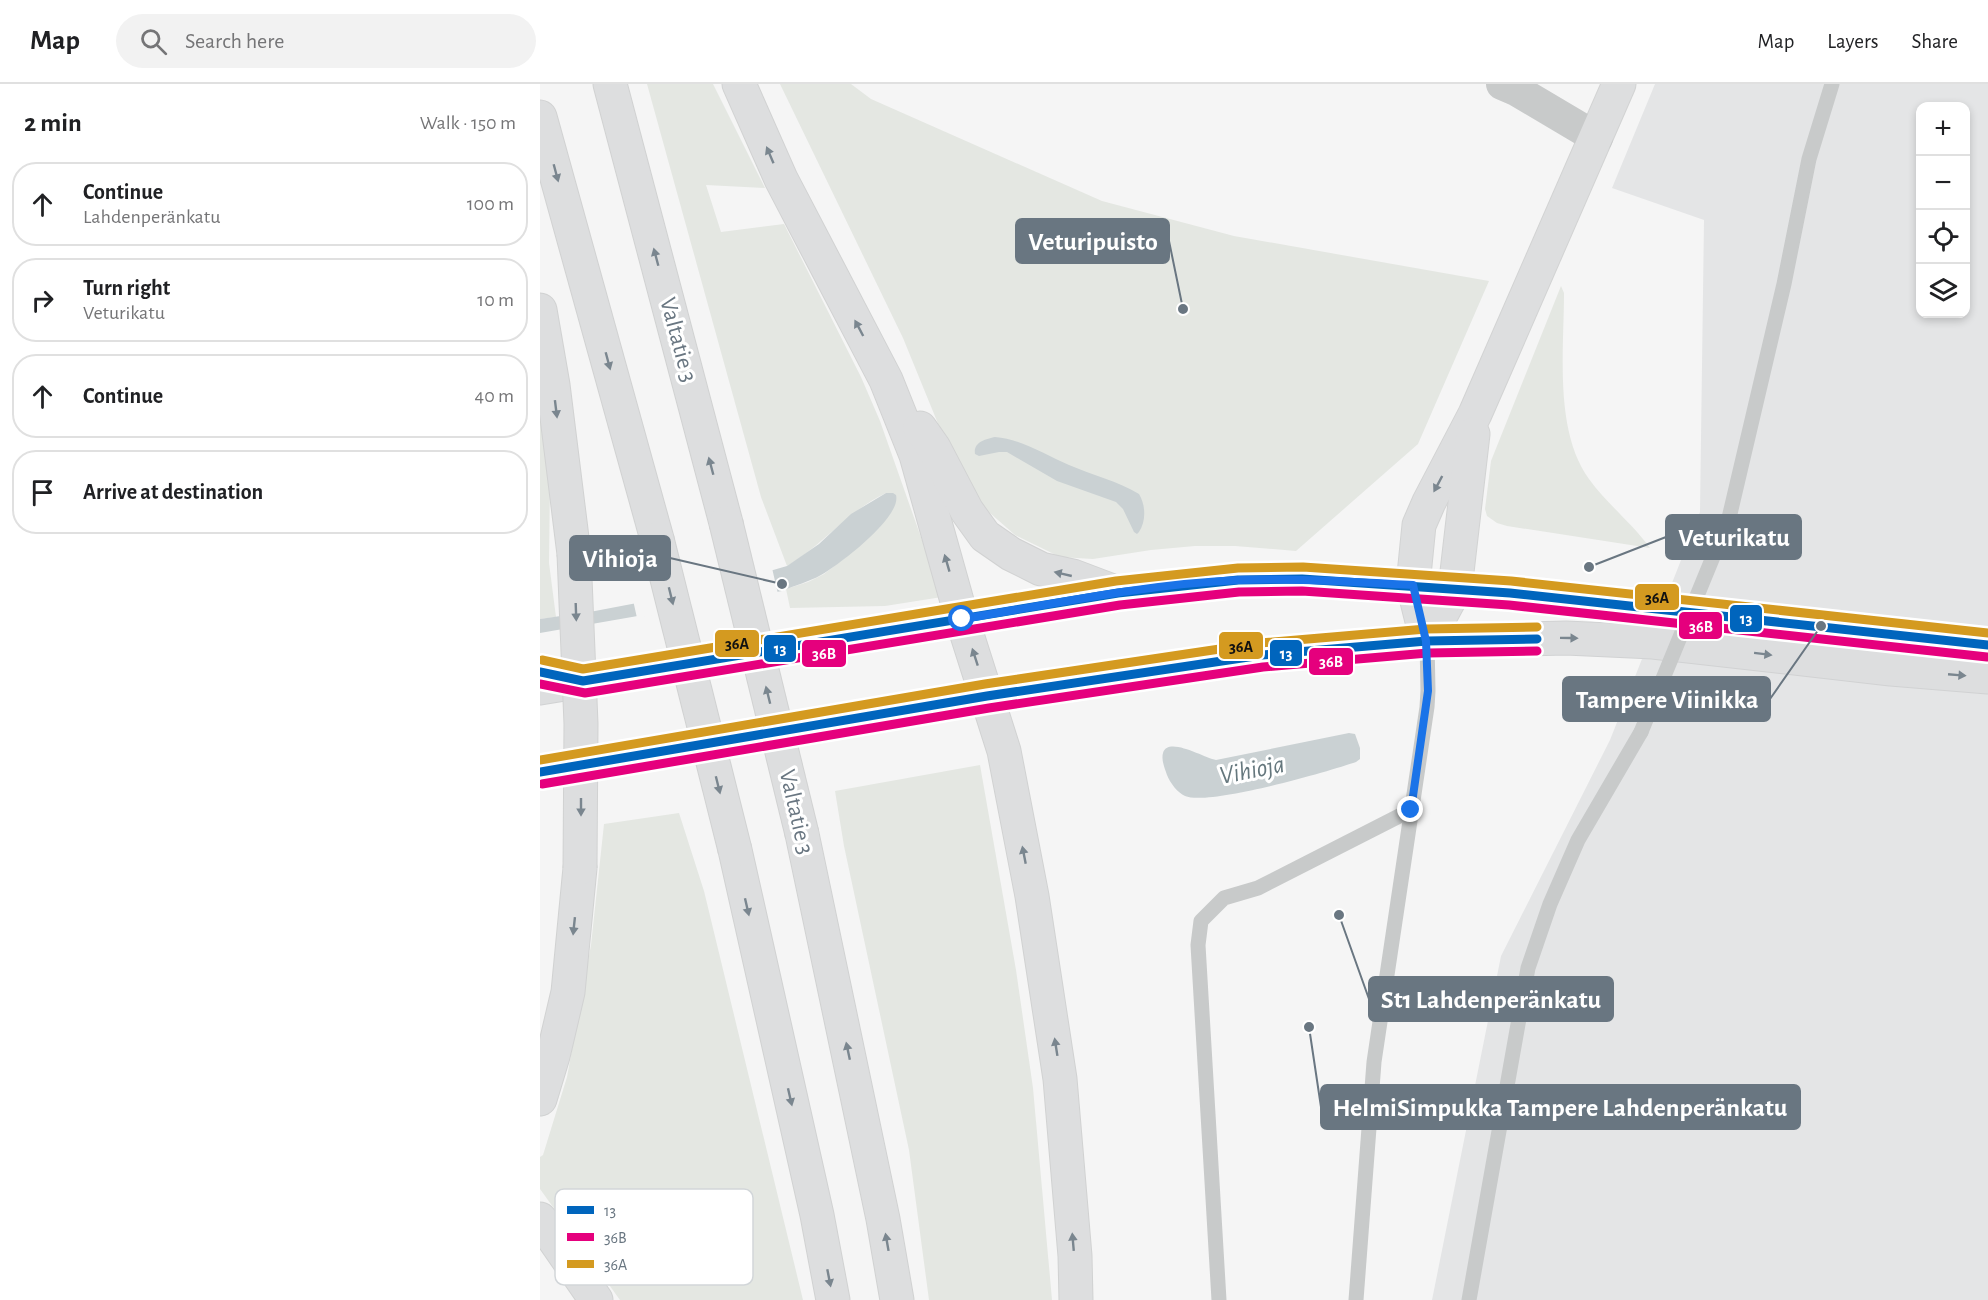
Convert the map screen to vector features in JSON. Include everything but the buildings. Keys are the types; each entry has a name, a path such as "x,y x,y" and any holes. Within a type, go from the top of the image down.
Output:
{"main road":[{"name":"Valtatie 3","path":"610,84 726,523 802,834 878,1196 897,1300"},
{"path":"739,84 780,179 886,380 916,455 962,619 1004,751 1030,885 1060,1079 1076,1300"},
{"path":"1426,641 1413,585 1419,525 1475,414 1598,138 1619,84"},
{"path":"540,117 657,539 735,850 817,1215 833,1300"},
{"path":"540,310 553,385 574,554 581,724 580,868 568,992 540,1099"},
{"path":"886,380 934,448 967,511 985,536 1011,554 1041,569 1073,576 1118,593"},
{"path":"1426,641 1455,589 1475,414"},
{"path":"540,688 1118,593 1238,580 1302,579 1413,585 1586,601 1988,645"},
{"path":"540,772 987,696 1262,655 1426,641 1566,638 1653,642 1891,669 1988,677"},
{"path":"540,672 583,681"},
{"path":"540,1219 555,1241"},
{"path":"586,1285 596,1300"}],"street":[{"path":"1502,84 1598,138"}],"lane":[{"path":"1469,1300 1528,968 1550,904 1578,840 1641,732 1729,518 1784,284 1809,159 1832,84"},
{"path":"1356,1300 1374,1062 1428,691 1426,641"},
{"path":"1219,1300 1198,945 1201,921 1224,898 1258,888 1411,810"}],"shaded area":[{"path":"647,84 713,84 765,188 706,185 721,232 784,224 861,377 880,421 942,597 885,606 790,608 786,589 824,574 880,527 886,493 847,518 800,558 787,566 761,497"},
{"path":"780,84 851,84 871,99 1102,201 1234,236 1489,281 1418,444 1296,551 1235,546 1195,546 1093,559 1060,557 1015,535 990,513 970,489 950,453 903,338"},
{"path":"1655,84 1988,84 1988,1300 1432,1300 1501,956 1610,740 1700,512 1704,220 1612,188"},
{"path":"1561,286 1564,293 1563,389 1570,437 1589,479 1650,548 1507,526 1487,516 1485,509 1491,461"},
{"path":"540,404 550,480 549,563 556,617 540,619"},
{"path":"980,765 1016,970 1033,1088 1052,1300 929,1300 909,1150 844,846 835,791"},
{"path":"679,813 704,891 803,1300 620,1300 609,1285 753,1285 753,1189 555,1189 555,1210 540,1189 540,1157 543,1155 567,1077 591,945 604,824"}],"water":[{"path":"995,437 1024,444 1139,494 1144,513 1139,532 1137,534 1134,532 1123,509 1116,502 1057,481 1007,452 979,456 975,454 978,444"},
{"path":"886,493 896,495 895,504 880,527 868,540 812,580 782,591 540,633 540,619 658,599 718,586 787,566 819,544 851,514"},
{"path":"1349,733 1355,734 1360,748 1360,759 1356,762 1269,786 1218,796 1198,798 1182,795 1170,781 1163,761 1166,748 1172,747 1187,749 1216,760"}],"pier":[{"path":"772,568 778,594 637,618 633,600 717,583"}],"transit line":[{"name":"36A","path":"542,660 583,669 1116,581 1238,568 1303,567 1511,581 1988,633"},
{"name":"13","path":"540,672 583,681 1118,593 1238,580 1302,579 1510,593 1988,645"},
{"name":"36B","path":"540,684 585,693 1120,605 1239,592 1302,591 1509,605 1987,657"},
{"name":"36A","path":"540,760 985,684 1260,643 1426,629 1537,627"},
{"name":"13","path":"540,772 987,696 1262,655 1427,641 1537,639"},
{"name":"36B","path":"542,784 989,708 1263,667 1428,653 1537,651"}],"place":[{"name":"Veturipuisto","path":"1183,309"},
{"name":"Veturikatu","path":"1589,567"},
{"name":"Vihioja","path":"782,584"},
{"name":"Tampere Viinikka","path":"1821,626"},
{"name":"St1 Lahdenperänkatu","path":"1339,915"},
{"name":"HelmiSimpukka Tampere Lahdenperänkatu","path":"1309,1027"}],"route":[{"path":"962,619 1118,593 1238,580 1302,579 1413,585 1426,641 1428,691 1411,810"}]}
